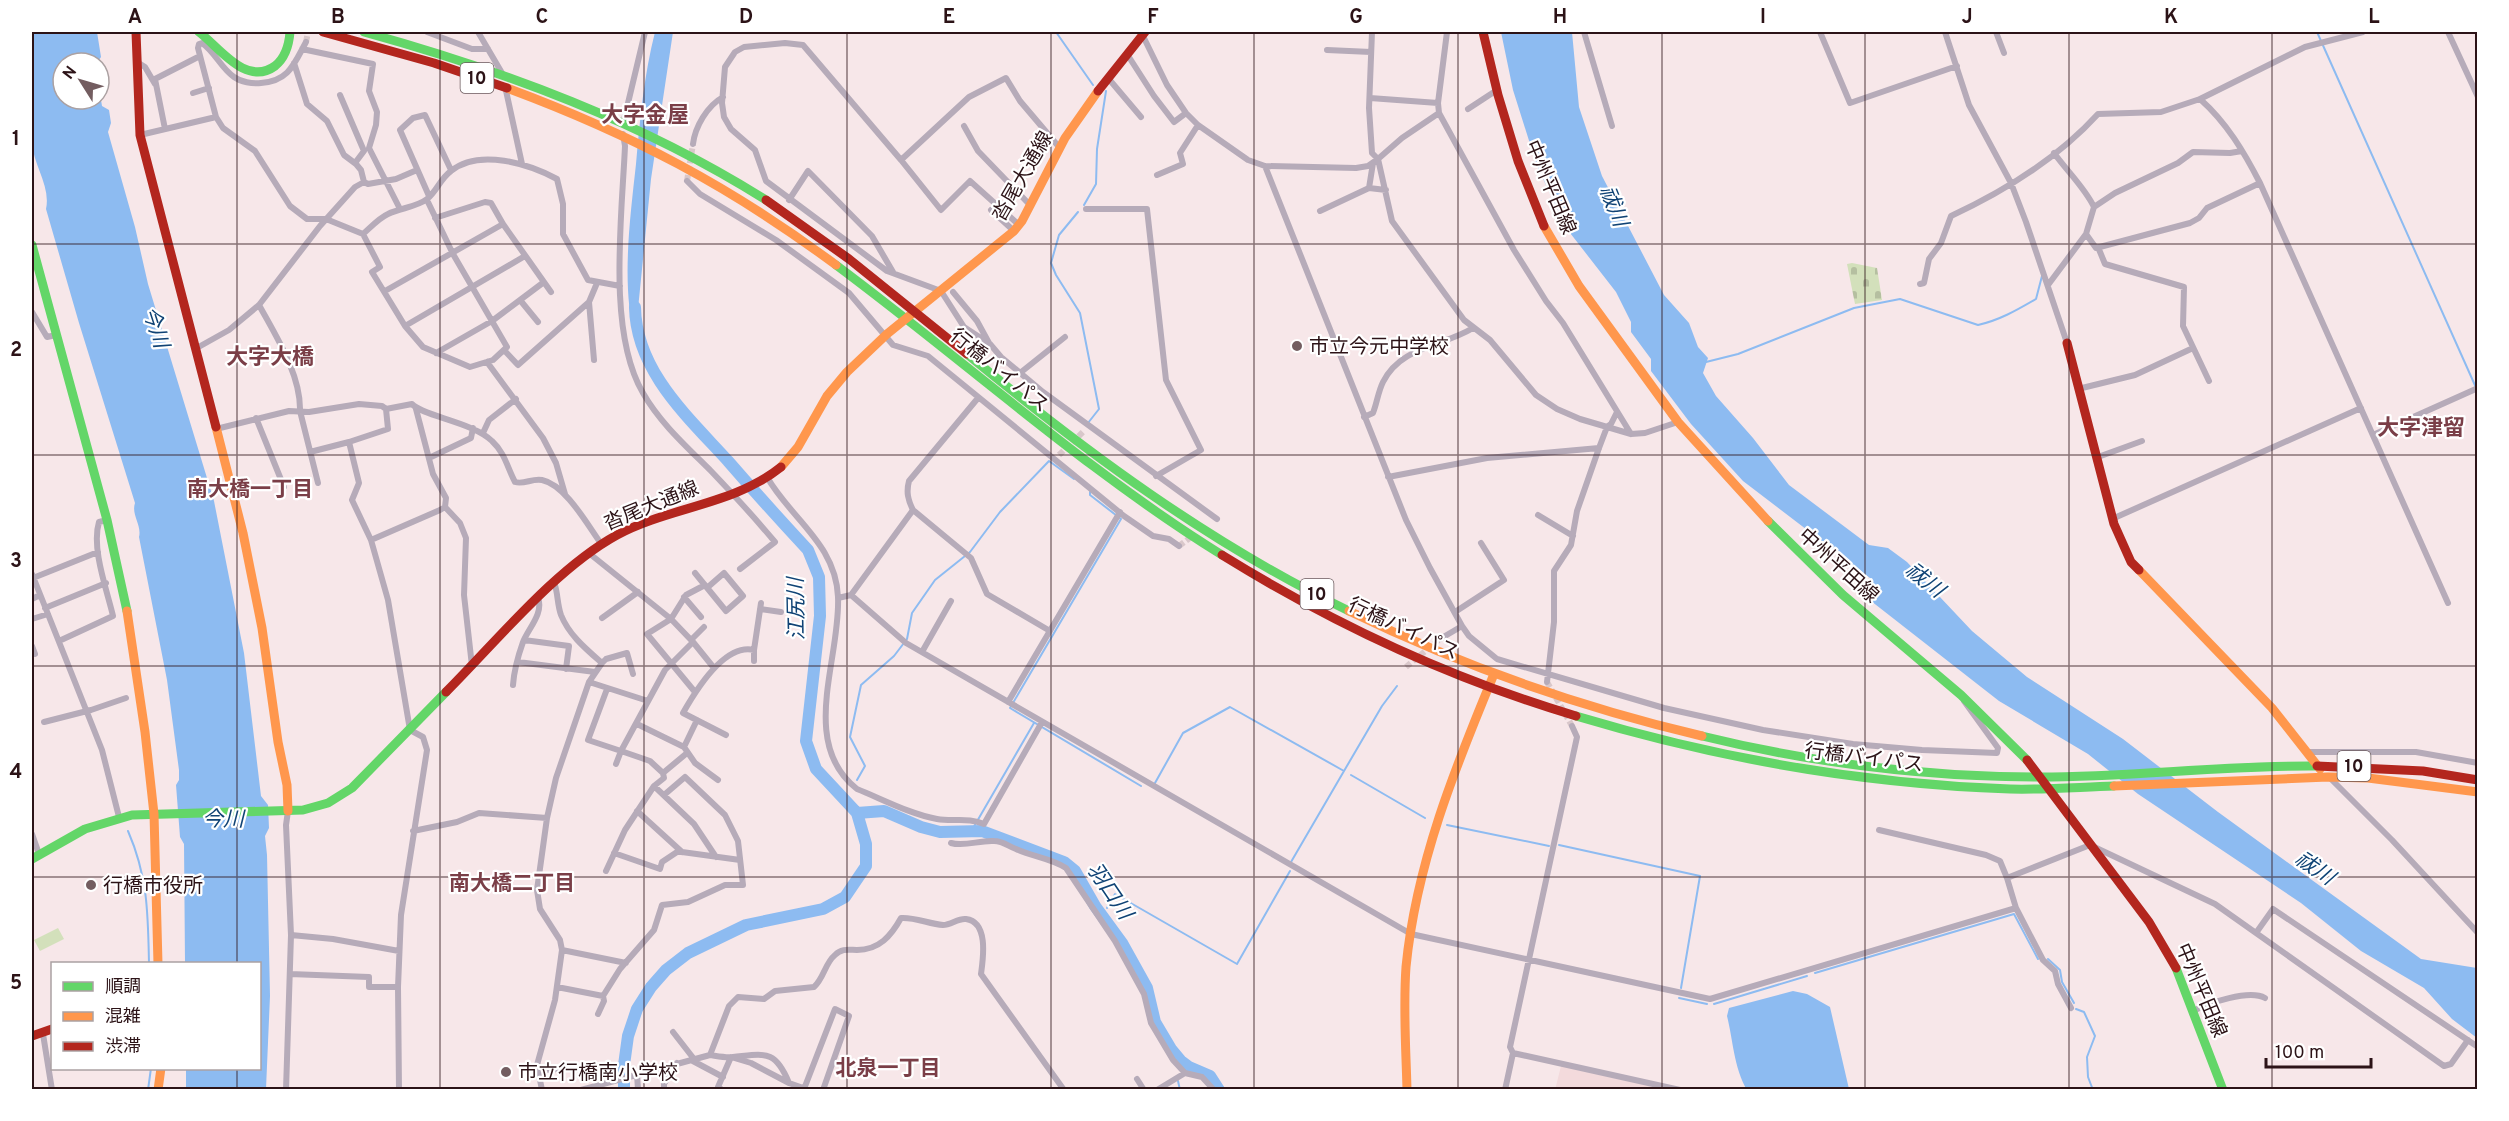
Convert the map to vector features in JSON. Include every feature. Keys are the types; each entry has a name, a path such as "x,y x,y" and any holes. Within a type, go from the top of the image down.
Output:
{"main road":[{"path":"136,32 140,135 243,533 262,628 286,785 284,811"},
{"path":"199,32 218,45 238,67 255,72 277,65 287,50 290,32"},
{"name":"行橋バイパス","path":"323,32 395,51 505,87 572,113 667,158 750,204 844,269 1076,454 1207,545 1312,605 1408,652 1489,686 1638,734 1782,764 1910,783 2016,789 2328,777 2368,778 2478,792"},
{"name":"行橋バイパス","path":"364,32 502,73 627,125 764,199 840,253 1078,442 1215,538 1284,578 1354,614 1424,646 1494,674 1632,720 1731,744 1810,758 1912,770 2041,777 2316,765 2386,766 2478,780"},
{"name":"中州平田線","path":"1483,32 1518,162 1541,220 1579,286 1678,422 1782,537 1844,595 2001,731 2041,777 2167,950 2223,1089"},
{"name":"沓尾大通線","path":"35,856 86,829 119,817 166,813 284,811 316,807 339,798 373,768 554,582 602,545 640,525 730,493 767,477 785,464 827,397 848,371 913,310 941,291 1017,228 1059,147 1142,33"},
{"path":"32,245 34,269 56,335 107,520 126,603 145,732 154,814 158,962"},
{"path":"2067,343 2082,388 2112,519 2120,543 2131,562 2272,708 2328,777"},
{"path":"1407,1089 1404,1004 1411,934 1422,874 1441,808 1494,674"},
{"path":"32,1036 51,1030"},
{"path":"158,1089 161,1070"}],"street":[{"path":"427,32 472,49 488,49"},
{"path":"478,32 502,73 522,164"},
{"path":"645,32 625,137 620,308 626,349 643,393 663,422 775,542 740,569"},
{"path":"1372,32 1370,98 1372,153 1386,190 1392,221 1464,320 1490,340 1536,395 1557,409 1631,434 1646,433 1678,422"},
{"path":"1447,32 1438,104 1439,113 1514,250 1596,375 1631,434"},
{"path":"1584,32 1612,126"},
{"path":"1820,32 1850,103 1957,66"},
{"path":"1945,32 1969,105 2011,183 2067,343"},
{"path":"1996,32 2004,53"},
{"path":"1920,284 1924,283 1929,259 1941,243 1951,216 2004,190 2080,134 2098,114 2162,112 2200,99 2305,47 2363,32"},
{"path":"2448,32 2478,97"},
{"path":"1142,33 1167,85 1186,113 1198,125 1248,160 1265,166 1356,168 1375,161 1402,138 1439,113"},
{"path":"355,163 367,149 376,124 377,112 369,91 374,64 304,45 294,63 280,80 256,83 233,76 202,43 198,48 216,117 223,128 255,152 290,206 307,219 326,219 363,234 380,267 372,272 405,326 423,347 470,367 493,360 507,347 453,254 435,218 400,130 412,118 425,115 451,170"},
{"path":"1017,228 970,181 941,210 803,45 785,43 740,48 725,67 722,111 727,125 754,150 766,181 887,271 941,291 964,327 990,344 1020,373 1086,429 1216,519"},
{"path":"1327,50 1371,52"},
{"path":"1128,54 1154,96 1174,122 1186,113"},
{"path":"165,129 155,79 200,56"},
{"path":"137,62 145,67 157,87"},
{"path":"294,63 307,104 327,121 344,155 361,170 364,182"},
{"path":"901,160 969,97 1006,78 1020,101 1059,147"},
{"path":"1108,78 1140,117"},
{"path":"193,93 209,88"},
{"path":"1468,109 1497,90"},
{"path":"340,95 367,149 387,179 400,209"},
{"path":"693,144 702,119 715,101 723,97"},
{"path":"1370,98 1438,104"},
{"path":"2200,99 2216,113 2260,183 2448,603"},
{"path":"140,135 216,117"},
{"path":"1157,175 1183,164 1180,153 1198,125"},
{"path":"964,126 978,151 1030,205"},
{"path":"2048,285 2086,234 2094,207 2115,193 2178,163 2193,152 2242,151"},
{"path":"2054,153 2074,182 2088,195 2094,207"},
{"path":"363,234 387,214 428,198 451,170 474,162 504,160 522,164 557,179 563,204 563,234 588,280 620,286"},
{"path":"1368,188 1375,161"},
{"path":"1265,166 1388,477 1430,568 1469,636 1497,659 1694,717 1763,730 1852,744 1997,753 1998,748 1968,709 1961,695"},
{"path":"195,349 229,330 259,305 326,219 355,187 364,182 368,184 396,179 417,170"},
{"path":"789,200 808,171 872,236 893,272"},
{"path":"687,181 700,194 776,240 849,293 893,345 928,356 978,398 1057,458 1120,512 1153,536 1170,539 1179,546"},
{"path":"2086,234 2096,248 2190,223 2199,218 2207,208 2260,183"},
{"path":"1320,211 1368,188 1386,190"},
{"path":"435,218 484,201 491,203 551,292"},
{"path":"1086,209 1147,209 1166,380 1201,450 1156,476"},
{"path":"991,210 1017,228"},
{"path":"385,291 503,224"},
{"path":"2098,247 2105,264 2184,287 2183,326 2209,381"},
{"path":"405,326 525,256"},
{"path":"436,353 492,321 544,282"},
{"path":"504,350 518,365 589,302 597,283"},
{"path":"953,292 977,321 990,344"},
{"path":"520,300 538,322"},
{"path":"589,302 594,360"},
{"path":"259,305 295,379 300,411 318,483"},
{"path":"32,312 47,337 56,335"},
{"path":"964,327 977,321"},
{"path":"1364,417 1373,413 1382,384 1397,364 1420,349 1461,335 1473,328"},
{"path":"1020,373 1065,337"},
{"path":"2082,388 2135,375 2193,348"},
{"path":"487,362 516,399 556,463 566,495 602,545"},
{"path":"2373,435 2478,388"},
{"path":"978,398 909,481 908,495 913,510 970,558 987,594 1050,631"},
{"path":"483,433 489,420 516,399"},
{"path":"216,429 290,411 325,410 359,404 382,406 386,409 412,404 416,409 433,474 446,498 445,507 460,523 466,538 464,595 472,666"},
{"path":"2112,519 2361,408"},
{"path":"310,452 388,429 386,409"},
{"path":"416,409 483,433 502,452 514,482 539,479 546,481 566,495"},
{"path":"1547,682 1554,622 1554,571 1571,545 1577,511 1607,427 1617,412"},
{"path":"256,418 284,488"},
{"path":"429,458 471,438 473,428"},
{"path":"2098,457 2142,441"},
{"path":"349,442 359,483 352,500 371,540 388,600 410,730 423,737 427,750 413,831 399,951 399,1089"},
{"path":"1388,477 1487,458 1599,448"},
{"path":"767,477 823,547 835,579 838,598 828,682 826,723 834,762 842,777 857,789 935,819 950,821 973,819 984,824 1042,722"},
{"path":"371,540 445,507"},
{"path":"838,598 852,595 913,510"},
{"path":"1008,702 1120,512"},
{"path":"1538,515 1573,536"},
{"path":"59,641 113,616 98,552 99,522 107,520"},
{"path":"1455,612 1504,580 1480,543"},
{"path":"98,552 32,576 86,710 109,775 119,817"},
{"path":"590,554 671,619 714,668"},
{"path":"694,692 647,634 671,619 684,597 706,586 724,573 743,596 726,611 706,586 695,573"},
{"path":"554,582 560,614 567,626 586,650 602,663"},
{"path":"32,620 106,583"},
{"path":"602,618 638,592"},
{"path":"32,598 40,595"},
{"path":"852,595 906,643 1411,934 1710,999 2016,908"},
{"path":"684,597 700,617"},
{"path":"513,685 514,672 524,640 532,628 540,603 538,598"},
{"path":"922,652 951,601"},
{"path":"754,661 760,606 781,612"},
{"path":"1440,639 1462,626"},
{"path":"616,764 648,701 671,663 704,627"},
{"path":"524,640 568,646 566,669"},
{"path":"32,646 35,654"},
{"path":"726,735 683,713 694,692 714,668 744,647 754,650"},
{"path":"542,1089 537,1065 557,987 562,950 560,940 537,900 556,778 589,682 595,672 606,659 627,652 633,674"},
{"path":"1494,674 1497,659"},
{"path":"518,662 595,672"},
{"path":"589,682 648,701"},
{"path":"606,871 637,811 654,786 664,778 663,772 650,761 588,740 607,689"},
{"path":"44,722 126,698"},
{"path":"663,772 686,750 697,720"},
{"path":"637,724 686,750 695,763 718,780"},
{"path":"1505,1089 1513,1053 1510,1047 1577,737 1572,726"},
{"path":"2308,752 2416,752 2478,763"},
{"path":"598,1014 604,1001 603,996 626,963 654,930 662,905 688,902 725,885 743,885 738,841 725,815 685,777 664,795"},
{"path":"2328,777 2392,840 2478,933"},
{"path":"654,786 694,824 716,857"},
{"path":"284,811 291,935 286,1089"},
{"path":"637,811 682,852"},
{"path":"413,831 458,822 479,813 548,818"},
{"path":"1879,830 1986,855 2000,861 2016,908 2043,960 2055,970 2058,984 2071,1008"},
{"path":"32,834 35,856"},
{"path":"951,843 958,845 980,841 1003,842 1016,849 1057,862 1066,868 1115,941 1144,994 1151,1023 1173,1060 1185,1072 1202,1077 1214,1089"},
{"path":"2007,878 2090,845 2205,899 2444,1066 2451,1064 2468,1040"},
{"path":"614,853 660,869 662,862 677,852 740,860"},
{"path":"2256,933 2273,909 2478,1047"},
{"path":"710,1055 729,1006 738,997 764,999 775,992 814,987 833,956 843,950 866,949 881,943 889,937 901,918 946,925 964,918 970,920 980,930 984,953 981,974 1064,1089"},
{"path":"291,935 333,939 399,951"},
{"path":"562,950 626,963"},
{"path":"290,974 369,977 369,987 398,987"},
{"path":"557,987 603,996"},
{"path":"2193,1011 2211,1002 2222,1000 2258,994 2265,998"},
{"path":"581,1089 607,1085 710,1055 731,1057 751,1063 789,1083 807,1089 835,1009 849,1016 823,1089"},
{"path":"673,1032 692,1060 723,1077"},
{"path":"43,1034 52,1089"},
{"path":"1513,1053 1680,1089"},
{"path":"731,1057 753,1054 770,1055 779,1064 789,1083"},
{"path":"722,1089 718,1087 731,1057"},
{"path":"664,1089 664,1084 677,1063"},
{"path":"538,1071 577,1067"},
{"path":"1157,1089 1185,1072"},
{"path":"636,1075 638,1089"},
{"path":"1137,1079 1144,1089"}],"shaded area":[{"path":"1561,1066 1668,1090 1555,1090"}],"green space":[{"path":"1847,264 1877,268 1882,300 1855,304"},
{"path":"58,928 64,939 40,951 34,940"}],"water":[{"name":"今川","path":"32,32 97,32 100,51 51,51 51,111 109,111 111,123 108,132 135,227 148,284 214,501 244,653 261,796 268,805 269,828 265,836 270,996 266,1089 186,1089 186,1070 261,1070 261,962 185,962 184,844 180,837 176,785 179,780 179,770 167,680 140,533 134,512 135,503 46,209 46,192 32,142"},
{"path":"655,32 673,32 651,179 635,339 628,297 629,229 643,97"},
{"name":"祓川","path":"1501,32 1572,32 1579,107 1602,176 1664,295 1689,323 1698,347 1708,358 1703,373 1716,396 1753,438 1789,485 1869,545 1888,548 1907,562 1972,631 2027,677 2123,739 2218,812 2421,959 2477,968 2477,1038 2452,1019 2424,988 2361,951 2301,903 2138,794 2088,754 1999,701 1871,601 1870,578 1743,481 1691,424 1651,371 1651,359 1631,332 1631,322 1616,292 1567,229 1537,166 1513,90"},
{"path":"1793,991 1807,994 1830,1007 1849,1089 1747,1090 1734,1054 1727,1016 1729,1008"}],"waterway":[{"path":"1056,32 1093,85"},
{"path":"2317,32 2478,392"},
{"path":"1084,205 1096,184 1097,149 1106,91"},
{"path":"1078,212 1059,235 1051,263 1080,313 1099,409 1088,423"},
{"path":"1706,362 1738,354 1854,308 1900,299 1978,325 1986,323 2036,299 2042,276"},
{"name":"江尻川","path":"624,1090 624,1065 628,1036 637,1009 651,987 666,970 688,953 746,925 823,909 845,897 866,866 866,844 857,813 816,769 806,741 820,616 819,577 808,550 667,392 644,352 635,307"},
{"path":"857,780 865,766 850,737 861,685 894,656 907,639 912,613 935,580 970,552 1000,512 1049,461 1074,479"},
{"path":"1090,492 1090,495 1121,519 1010,708 1141,786"},
{"path":"1155,783 1183,733 1230,707 1344,771 1382,706 1397,686"},
{"path":"972,830 1034,723"},
{"path":"1291,862 1344,771"},
{"path":"1351,775 1425,818"},
{"name":"羽口川","path":"857,813 884,811 921,827 940,832 982,831 1064,862 1075,871 1095,906 1122,943 1147,988 1155,1022 1171,1049 1189,1067 1210,1076 1219,1090"},
{"path":"1447,825 1549,846"},
{"path":"128,831 140,864 146,896 149,962"},
{"path":"1559,845 1700,876 1681,988"},
{"path":"1107,908 1115,894 1237,964 1290,871"},
{"path":"1815,973 2014,914 2038,959"},
{"path":"2048,959 2060,970 2062,982 2074,1003"},
{"path":"1714,1004 1807,976"},
{"path":"1679,998 1707,1004"},
{"path":"2076,1009 2084,1012 2095,1036 2087,1057 2088,1077 2093,1090"},
{"path":"148,1090 151,1070"},
{"path":"1178,1081 1180,1090"}],"tunnel":[{"path":"306,42 308,32"},
{"path":"687,181 693,144"},
{"path":"1059,455 1084,431"},
{"path":"1179,546 1194,535"},
{"path":"1406,667 1440,639"},
{"path":"1547,682 1572,726"}],"traffic: fast":[{"path":"199,32 224,55 243,68 254,72 264,71 278,63 286,51 290,32"},
{"path":"364,32 469,64 571,101 671,146 766,200"},
{"path":"32,245 107,520 127,611"},
{"path":"836,265 1074,451 1171,522 1222,555"},
{"path":"967,354 1057,426 1150,494 1247,556 1349,611"},
{"path":"1768,521 1843,595 1961,695 2027,760"},
{"path":"32,859 85,829 132,815 303,810 328,803 352,788 446,692"},
{"path":"1576,716 1736,756 1845,775 2010,789 2114,786"},
{"path":"1702,736 1827,761 1955,774 2040,777 2317,766"},
{"path":"2176,968 2223,1090"}],"traffic: slow":[{"path":"507,88 596,124 678,164 757,210 836,265"},
{"path":"781,467 798,447 827,396 847,372 887,334 1014,231 1022,221 1065,138 1098,91"},
{"path":"1544,226 1579,286 1678,422 1768,521"},
{"path":"216,427 243,533 262,628 278,742 287,785 288,811"},
{"path":"2139,570 2272,708 2320,769"},
{"path":"127,611 145,732 154,814 158,962"},
{"path":"1349,611 1435,650 1522,683 1611,712 1702,736"},
{"path":"1407,1090 1406,967 1418,891 1439,817 1494,674"},
{"path":"2114,786 2328,777 2368,778 2478,792"},
{"path":"158,1090 161,1070"}],"traffic: jam":[{"path":"136,32 140,135 216,427"},
{"path":"323,32 434,63 507,88"},
{"path":"1098,91 1145,32"},
{"path":"1483,32 1498,95 1518,161 1544,226"},
{"path":"766,200 849,259 967,354"},
{"path":"2067,343 2114,524 2131,562 2139,570"},
{"path":"446,692 527,607 594,549 637,526 743,490 763,480 781,467"},
{"path":"1222,555 1306,604 1394,647 1484,685 1576,716"},
{"path":"2027,760 2149,922 2176,968"},
{"path":"2317,766 2423,771 2478,780"},
{"path":"32,1036 51,1029"}],"place":[{"name":"市立今元中学校","path":"1297,346"},
{"name":"行橋市役所","path":"91,885"},
{"name":"市立行橋南小学校","path":"506,1072"}],"district":[{"name":"大字金屋","path":"645,114"},
{"name":"大字大橋","path":"270,356"},
{"name":"大字津留","path":"2421,427"},
{"name":"南大橋一丁目","path":"250,489"},
{"name":"南大橋二丁目","path":"512,883"},
{"name":"北泉一丁目","path":"888,1068"}]}
